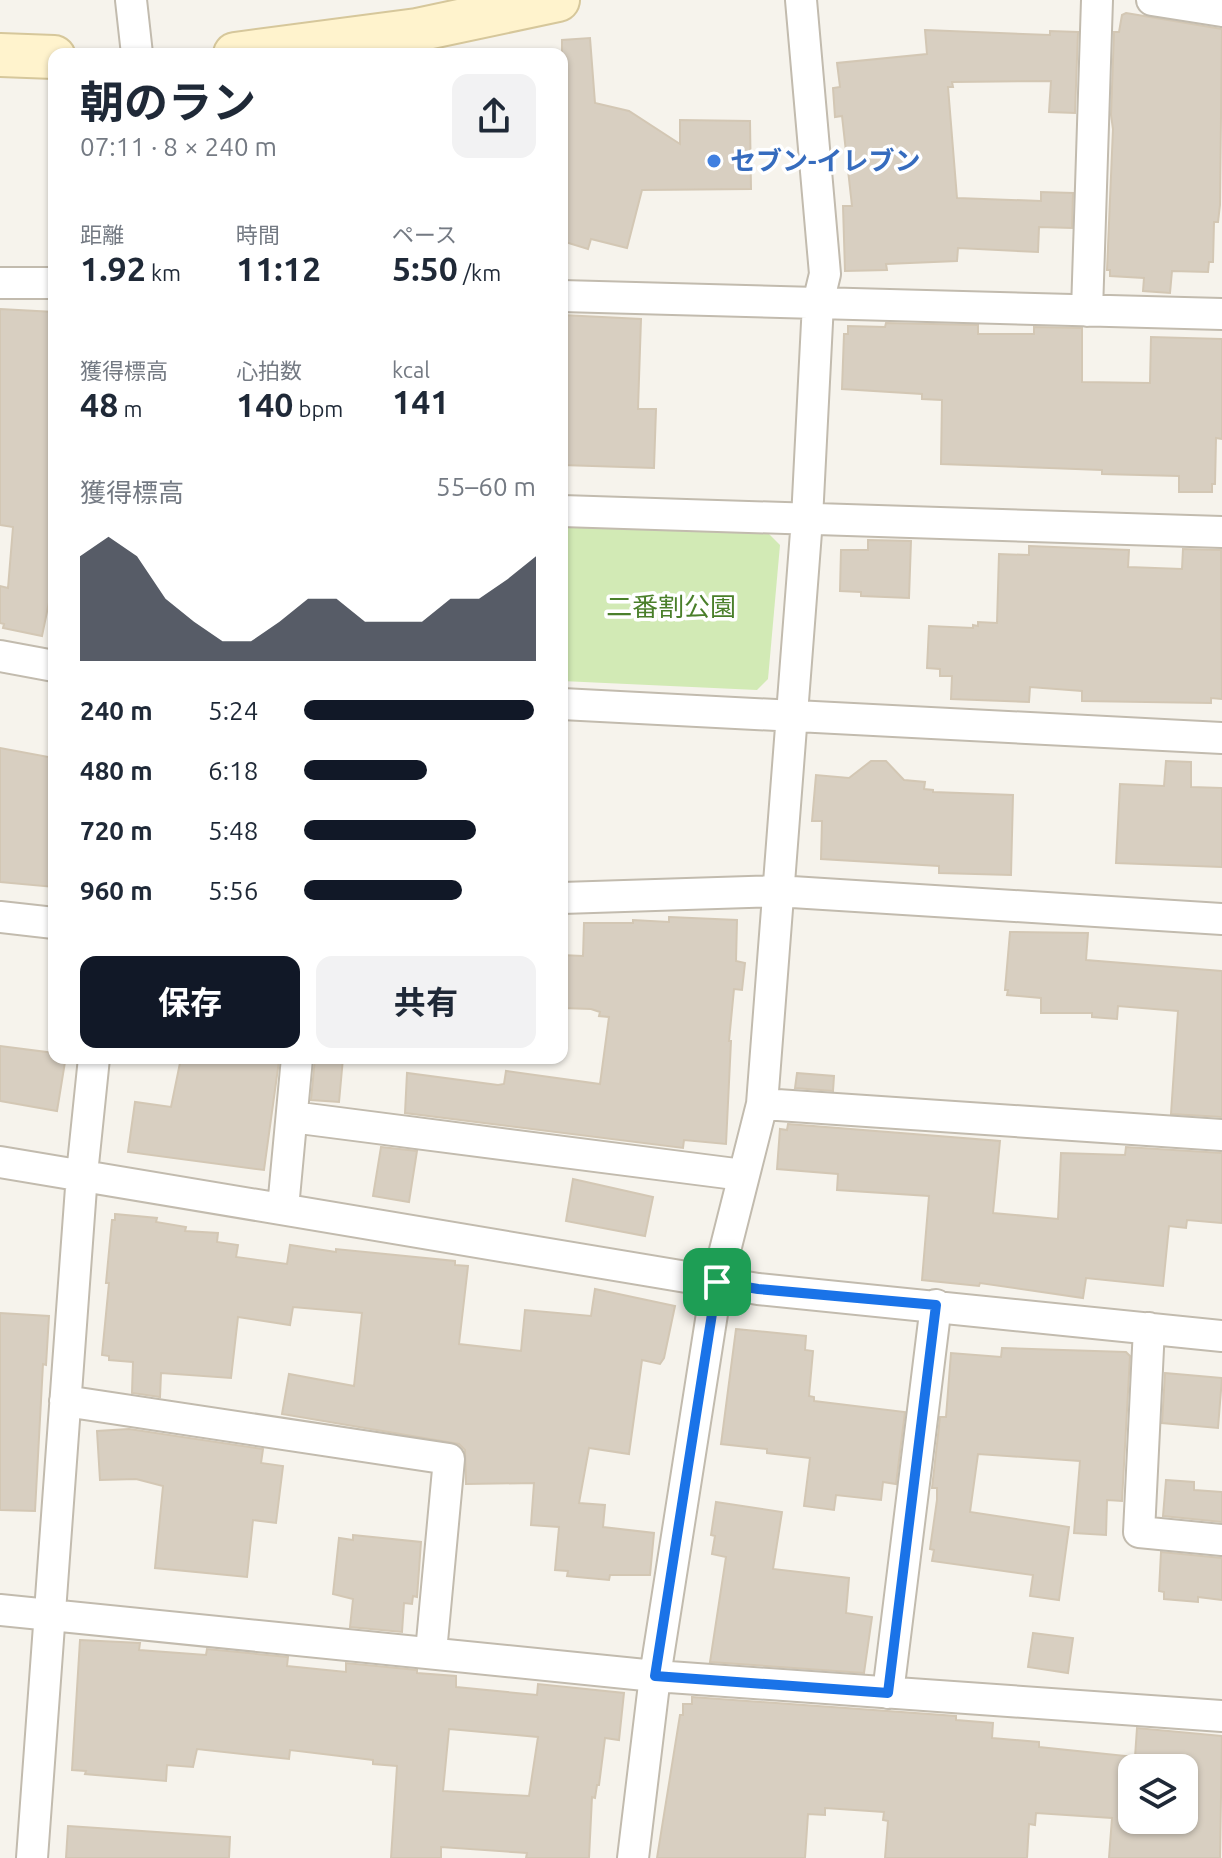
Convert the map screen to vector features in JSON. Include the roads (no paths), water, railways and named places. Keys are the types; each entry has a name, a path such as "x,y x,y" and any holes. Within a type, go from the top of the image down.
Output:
{"street":[{"path":"131,0 136,48"},
{"path":"280,48 417,30 558,0"},
{"path":"633,1858 655,1676 717,1282 762,1104 807,519 818,303 825,274 801,0"},
{"path":"1087,311 1097,0"},
{"path":"1152,0 1222,11"},
{"path":"0,55 48,57"},
{"path":"0,283 48,283"},
{"path":"568,296 1222,314"},
{"path":"568,511 1222,532"},
{"path":"0,656 48,665"},
{"path":"568,704 1222,738"},
{"path":"568,898 776,891 1222,919"},
{"path":"0,917 48,922"},
{"path":"32,1858 82,1174 93,1064"},
{"path":"283,1208 296,1064"},
{"path":"762,1104 1222,1135"},
{"path":"292,1117 743,1175"},
{"path":"0,1162 758,1289 1222,1336"},
{"path":"888,1693 936,1305"},
{"path":"1149,1328 1139,1532 1222,1540"},
{"path":"65,1401 449,1459 431,1652"},
{"path":"0,1610 655,1676 1222,1716"}],"place":[{"name":"セブン-イレブン","path":"714,161"}],"park label":[{"name":"二番割公園","path":"671,607"}]}
